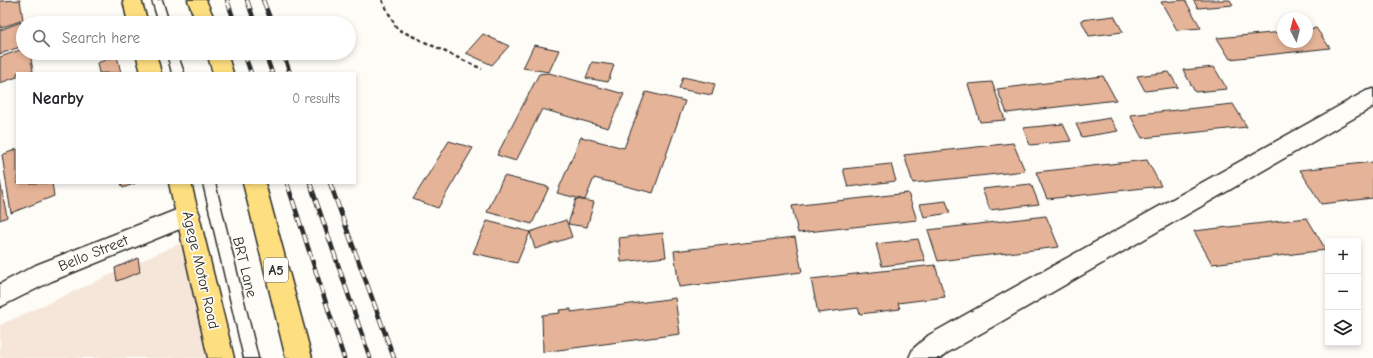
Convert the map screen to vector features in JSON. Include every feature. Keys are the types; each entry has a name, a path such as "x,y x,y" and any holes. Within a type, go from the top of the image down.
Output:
{"highway":[{"path":"132,0 136,16"},
{"path":"197,0 203,16"},
{"path":"148,60 151,72"},
{"path":"218,60 223,72"},
{"name":"Agege Motor Road","path":"180,184 189,215 221,358"},
{"name":"A5","path":"254,184 299,358"}],"street":[{"path":"922,358 938,344 1373,97"},
{"name":"Bello Street","path":"0,296 44,273 189,215"}],"lane":[{"path":"157,0 162,16"},
{"path":"174,60 178,72"},
{"name":"BRT Lane","path":"209,184 251,358"}],"path":[{"path":"382,0 397,29 482,69"}],"shaded area":[{"path":"187,240 211,358 0,358 0,325"}],"building":[{"path":"20,0 22,16 16,16 16,22 0,28 0,1"},
{"path":"1185,0 1201,28 1177,30 1161,2"},
{"path":"1193,0 1230,0 1233,5 1198,8"},
{"path":"1114,16 1123,32 1089,36 1081,20"},
{"path":"16,24 16,48 0,54 0,30"},
{"path":"1313,28 1316,28 1330,48 1230,59 1217,38 1277,33 1277,48 1313,48"},
{"path":"483,34 509,46 492,65 466,53"},
{"path":"534,45 559,50 549,72 523,68"},
{"path":"16,51 16,60 31,60 33,71 16,72 16,77 0,83 0,57"},
{"path":"106,60 118,60 121,72 99,72 97,63"},
{"path":"592,62 614,65 608,82 586,78"},
{"path":"1214,67 1227,89 1195,92 1183,70"},
{"path":"1169,72 1178,87 1145,91 1137,76"},
{"path":"549,73 624,94 608,128 542,109 516,161 497,155 539,74"},
{"path":"1103,76 1116,100 1007,113 997,89"},
{"path":"683,77 715,84 712,95 679,89"},
{"path":"992,82 1005,120 980,122 968,84"},
{"path":"646,92 685,101 653,193 594,178 585,200 557,193 581,137 624,148"},
{"path":"1233,104 1247,127 1142,138 1130,115"},
{"path":"1110,118 1118,131 1082,137 1076,124"},
{"path":"1063,124 1071,141 1030,145 1023,128"},
{"path":"449,141 473,148 438,208 413,199"},
{"path":"1013,143 1025,171 913,183 904,155"},
{"path":"16,149 16,184 52,184 54,196 11,213 2,155"},
{"path":"1147,160 1161,186 1047,199 1036,172"},
{"path":"1373,162 1373,198 1321,204 1300,170"},
{"path":"891,164 896,181 848,187 843,169"},
{"path":"504,176 549,187 532,224 487,212"},
{"path":"0,181 7,217 0,220"},
{"path":"121,184 133,184 123,188"},
{"path":"1031,184 1039,204 990,210 982,189"},
{"path":"908,193 917,220 798,233 792,206"},
{"path":"576,199 594,202 587,227 568,224"},
{"path":"946,201 950,213 924,217 920,204"},
{"path":"1046,216 1059,247 938,261 928,230"},
{"path":"1307,218 1325,250 1212,264 1194,231"},
{"path":"566,220 572,237 535,249 530,232"},
{"path":"487,221 530,232 517,263 473,253"},
{"path":"663,233 666,257 621,262 619,238"},
{"path":"795,237 802,272 679,287 674,251"},
{"path":"918,239 925,261 882,266 876,244"},
{"path":"138,258 140,272 117,281 115,268"},
{"path":"935,265 945,297 898,303 900,309 860,314 858,308 818,313 811,279"},
{"path":"675,298 680,334 543,352 542,315 560,313 559,310 571,309 571,312"}],"railway":[{"path":"227,0 233,16"},
{"path":"247,0 253,16"},
{"path":"263,0 269,16"},
{"path":"246,60 251,72"},
{"path":"267,60 272,72"},
{"path":"285,60 290,72"},
{"path":"287,184 344,358"},
{"path":"310,184 370,358"},
{"path":"330,184 394,358"}]}
